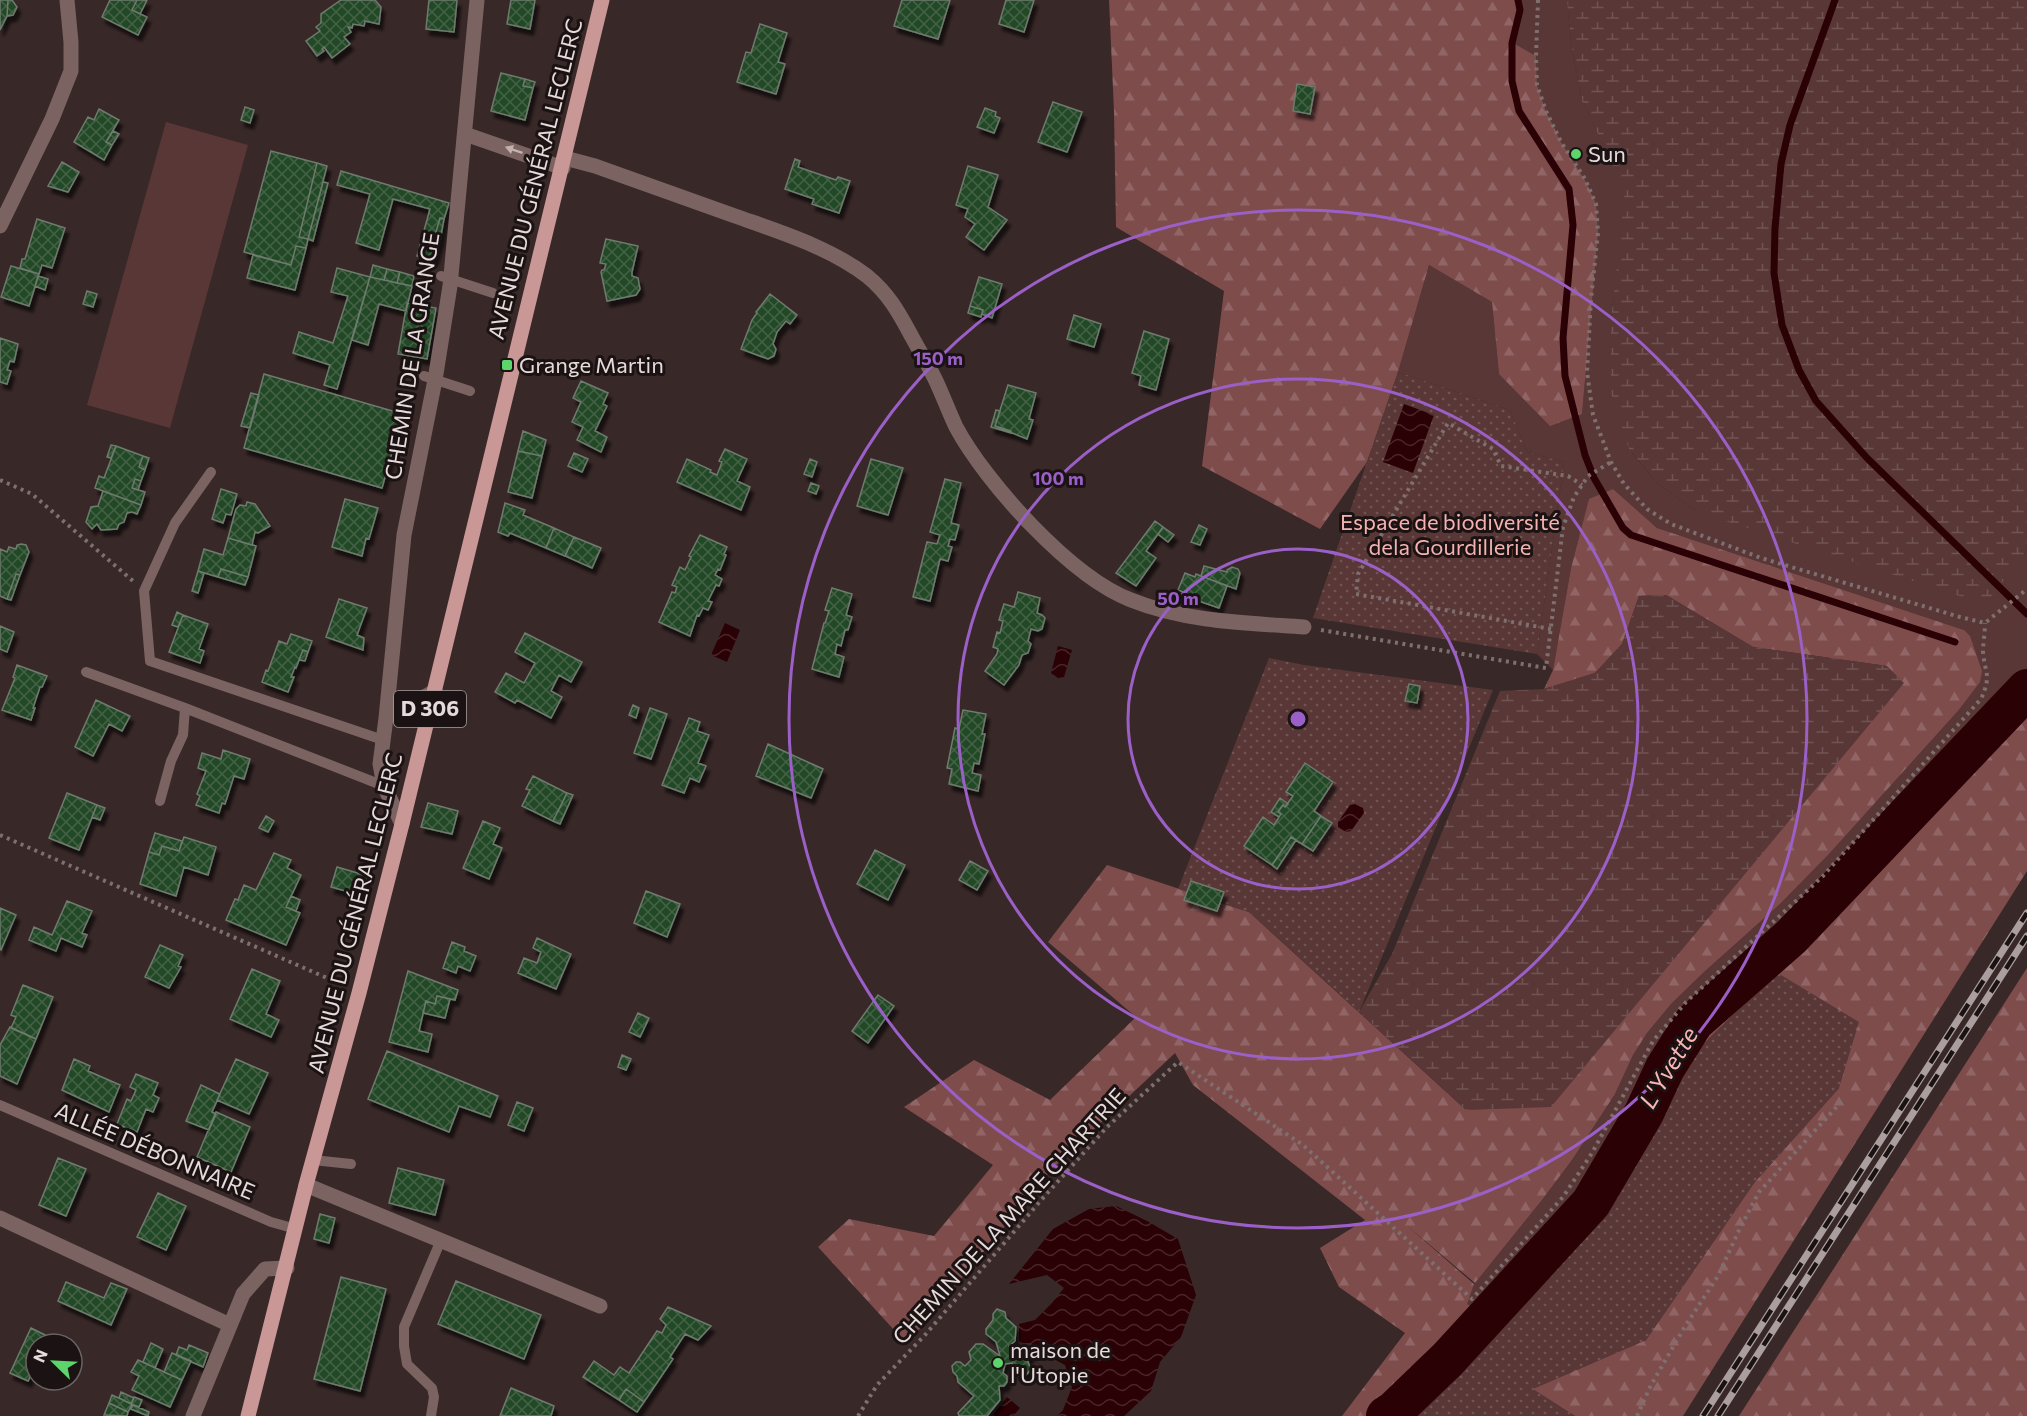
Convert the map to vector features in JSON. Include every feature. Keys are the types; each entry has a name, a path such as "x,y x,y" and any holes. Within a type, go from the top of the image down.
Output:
{"main road":[{"name":"AVENUE DU GÉNÉRAL LECLERC","path":"248,1416 306,1185 359,993 402,824 602,0"}],"street":[{"path":"0,226 52,119 71,71 67,0"},
{"name":"CHEMIN DE LA GRANGE","path":"402,824 384,786 380,764 404,535 446,278 465,134 477,0"},
{"path":"465,134 564,163 595,166 781,232 837,257 867,276 892,299 935,379 957,427 982,466 1010,501 1057,550 1093,579 1129,600 1179,615 1228,622 1304,627"},
{"path":"386,718 435,691"},
{"path":"306,1185 600,1306"},
{"path":"0,1218 230,1325"},
{"path":"193,1416 243,1294 265,1269 287,1268"}],"lane":[{"path":"446,278 493,293"},
{"path":"429,378 470,390"},
{"path":"211,471 176,524 144,591 150,661 383,740"},
{"path":"86,672 186,708 384,786"},
{"path":"160,801 171,761 183,735 186,708"},
{"name":"ALLÉE DÉBONNAIRE","path":"0,1105 271,1222 296,1229"},
{"path":"313,1160 351,1164"},
{"path":"431,1416 434,1397 432,1388 407,1364 404,1327 441,1240"}],"path":[{"path":"1538,0 1537,85 1561,142 1585,179 1596,204 1598,233 1587,372 1593,415 1611,462 1624,484 1647,508 1671,524 1761,558 1986,624 2027,589"},
{"path":"1551,629 1356,594 1358,574 1448,423 1493,449 1501,466 1568,476 1582,485"},
{"path":"1304,627 1546,668 1563,527 1574,497 1588,476 1611,462"},
{"path":"0,480 32,494 144,591"},
{"name":"CHEMIN DE LA MARE CHARTRIE","path":"858,1416 877,1385 933,1327 1042,1198 1107,1127 1178,1062 1304,1145 1472,1299 1563,1197 1592,1153 1653,1041 1669,1022 1686,1002 1823,876 1981,699 1987,685 1988,671 1983,653 1986,624"},
{"path":"0,835 359,993"},
{"path":"1637,1416 1651,1385 1718,1276 1759,1192 1842,1101"}],"green space":[{"path":"1109,0 1518,0 1520,10 1513,43 1536,56 1537,85 1546,111 1596,204 1598,233 1582,414 1550,426 1499,374 1492,302 1429,265 1398,372 1367,462 1320,529 1202,466 1224,291 1116,227"},
{"path":"1518,0 1567,0 1571,43 1582,101 1626,190 1611,320 1632,453 1657,483 1697,512 2024,555 2027,543 2027,689 1791,937 1694,1022 1665,1068 1644,1113 1591,1203 1487,1316 1466,1304 1474,1284 1572,1160 1615,1094 1633,1055 1647,1033 1671,1004 1781,903 1829,854 1957,712 1964,630 1657,528 1613,489 1589,500 1571,568 1553,670 1537,654 1564,462 1527,452 1510,410 1398,372 1429,265 1492,302 1499,374 1582,414 1598,233 1546,111 1537,85 1536,56 1512,43 1520,10"},
{"path":"1567,0 2027,0 2027,543 2024,555 1985,604 1697,512 1657,483 1629,449 1611,393 1611,320 1625,190 1582,101 1571,43"},
{"path":"166,122 248,145 170,428 87,405"},
{"name":"Espace de biodiversité dela Gourdillerie","path":"1398,372 1510,410 1527,452 1564,462 1537,654 1313,618"},
{"path":"1613,489 1657,528 1964,630 1970,636 1982,671 1980,682 1957,712 1829,854 1781,903 1671,1004 1647,1033 1633,1055 1615,1094 1572,1160 1475,1283 1405,1224 1474,1284 1467,1304 1486,1316 1591,1203 1644,1113 1665,1068 1694,1022 1791,937 2027,689 2027,871 1683,1416 1575,1416 1532,1389 1646,1340 1754,1183 1839,1088 1693,1054 1594,1214 1497,1317 1436,1395 1414,1416 1342,1416 1405,1333 1339,1287 1320,1248 1365,1220 1193,1085 1175,1053 1054,1167 907,1344 818,1247 849,1219 934,1236 993,1165 904,1107 974,1060 1050,1100 1136,1017 1048,942 1107,865 1249,912 1466,1110 1887,666 1753,647 1666,595 1639,596 1622,644 1595,673 1544,689 1553,670 1571,568 1589,499"},
{"path":"1666,595 1753,647 1887,666 1904,683 1551,1107 1466,1110 1359,1012 1392,954 1500,691 1544,689 1595,673 1622,644 1639,596"},
{"path":"1269,658 1304,665 1493,690 1359,1012 1249,912 1220,903 1224,892 1191,881 1187,891 1178,889","holes":["1305,764 1333,782 1314,811 1331,823 1296,840 1277,868 1244,846 1263,818 1274,825 1279,817 1271,812 1280,799 1288,804 1293,796 1286,791"]},
{"path":"2027,968 2027,1416 1739,1416"},
{"path":"1776,972 1859,1022 1839,1088 1754,1183 1646,1340 1533,1389 1575,1416 1414,1416 1436,1395 1497,1317 1594,1214 1693,1054"}],"water":[{"path":"1404,404 1434,415 1413,473 1383,462"},
{"path":"725,623 740,630 727,662 711,655"},
{"path":"1058,646 1072,650 1064,677 1058,678 1051,673"},
{"path":"1355,804 1363,808 1364,813 1351,831 1346,832 1338,827 1338,822 1350,805"},
{"path":"1116,1206 1178,1239 1196,1295 1181,1337 1160,1362 1151,1391 1124,1416 1057,1416 1063,1410 1072,1387 1065,1365 1050,1357 1037,1361 1036,1350 1031,1343 1019,1343 1019,1324 1035,1320 1064,1288 1047,1275 1009,1284 1053,1229 1089,1209"},
{"path":"1007,1397 1020,1408 1013,1416 992,1416"}],"building":[{"path":"0,0 8,0 7,16 0,30"},
{"path":"8,0 12,0 17,7 13,15 7,16"},
{"path":"110,0 137,0 132,10 147,17 138,35 102,17"},
{"path":"137,0 147,0 140,14 132,10"},
{"path":"341,0 375,0 381,7 379,24 365,21 364,26 353,24 352,28 348,27 351,32 344,37 350,44 332,58 324,47 322,49 324,51 317,56 306,41 320,31 316,27 321,23 321,14"},
{"path":"429,0 457,0 454,32 426,29"},
{"path":"511,0 535,0 530,29 507,24"},
{"path":"902,0 950,0 938,39 894,26"},
{"path":"1006,0 1034,0 1024,32 999,24"},
{"path":"760,24 787,33 778,62 785,64 776,94 737,82 746,52 751,53"},
{"path":"501,73 525,79 523,86 533,88 525,120 491,111"},
{"path":"525,79 535,82 533,88 523,86"},
{"path":"1297,84 1315,87 1310,114 1293,111"},
{"path":"1053,102 1082,112 1067,152 1038,142"},
{"path":"245,107 254,110 250,123 241,120"},
{"path":"985,108 996,112 995,116 1000,118 994,133 977,127"},
{"path":"99,109 119,120 106,142 112,145 104,160 74,142 88,117 94,120"},
{"path":"113,131 119,134 112,145 106,142"},
{"path":"271,151 317,163 299,237 308,239 306,248 296,246 291,265 244,252"},
{"path":"795,159 800,161 798,167 836,180 838,177 850,181 839,213 812,204 814,199 785,189"},
{"path":"62,162 79,172 68,192 48,186"},
{"path":"317,163 327,166 308,239 299,237"},
{"path":"968,166 998,175 988,207 1007,220 984,250 966,237 975,224 965,217 968,209 956,205"},
{"path":"341,171 449,203 444,219 440,218 434,239 440,241 434,260 417,256 430,209 393,199 379,250 356,243 370,194 337,185"},
{"path":"323,182 328,183 313,241 308,239"},
{"path":"440,218 444,219 440,241 434,239"},
{"path":"37,219 65,228 52,268 42,265 39,274 20,268"},
{"path":"606,239 638,246 632,272 632,276 638,278 640,289 636,295 607,301 601,272 606,264 600,263"},
{"path":"296,246 306,248 295,290 247,278 253,255 291,265"},
{"path":"373,265 387,269 384,280 370,277"},
{"path":"11,266 39,274 29,306 1,297"},
{"path":"337,268 370,277 337,389 324,385 330,365 293,353 299,332 333,343 348,296 331,292"},
{"path":"387,269 400,272 397,283 384,280"},
{"path":"400,272 414,276 412,286 397,283"},
{"path":"38,276 48,279 45,290 35,286"},
{"path":"370,277 412,286 406,311 379,304 368,345 352,340"},
{"path":"979,277 1002,284 992,318 982,314 983,310 970,306"},
{"path":"87,291 97,294 93,307 83,304"},
{"path":"770,294 797,315 790,324 786,321 777,332 773,344 776,349 774,356 768,359 741,349 756,312"},
{"path":"407,303 436,308 427,359 398,354"},
{"path":"970,306 983,310 981,317 968,313"},
{"path":"1074,315 1101,324 1094,347 1067,339"},
{"path":"1144,331 1169,339 1156,390 1139,385 1141,376 1132,373"},
{"path":"0,338 18,344 14,362 10,361 7,370 11,371 7,384 0,382"},
{"path":"264,374 403,414 382,488 244,448"},
{"path":"581,381 608,393 603,404 607,406 595,431 607,437 601,452 577,440 583,427 572,422 581,402 573,398"},
{"path":"1008,385 1036,393 1029,419 1033,420 1027,439 995,426"},
{"path":"251,393 259,395 250,428 241,426"},
{"path":"996,410 1000,411 995,426 1011,431 1011,433 991,427"},
{"path":"523,431 546,440 542,456 518,451"},
{"path":"111,445 116,446 111,458 107,457"},
{"path":"116,446 143,456 139,467 145,470 141,481 135,479 132,488 145,492 141,505 95,488 99,476 104,478"},
{"path":"725,449 747,459 737,481 750,487 741,510 677,482 687,459 717,475 722,462 719,461"},
{"path":"518,451 542,456 532,498 508,492"},
{"path":"574,453 588,459 582,472 568,466"},
{"path":"143,456 149,458 145,470 139,467"},
{"path":"810,459 817,462 812,477 804,474"},
{"path":"871,459 903,468 888,515 857,506"},
{"path":"135,479 141,481 138,490 132,488"},
{"path":"945,479 961,483 951,523 959,525 955,540 950,539 948,546 952,547 948,561 940,559 930,601 913,597 927,542 937,544 940,535 930,532"},
{"path":"811,483 819,486 816,494 808,491"},
{"path":"221,489 237,494 231,515 226,514 223,523 212,519"},
{"path":"103,491 141,505 137,514 127,513 124,522 119,524 117,529 101,530 97,524 92,529 86,522 91,507 98,506"},
{"path":"345,499 378,508 369,539 366,538 362,556 332,547"},
{"path":"247,502 255,504 270,526 258,533 255,532 252,545 228,538 236,509 240,505 246,506"},
{"path":"505,503 525,510 523,515 554,528 546,548 510,533 508,536 498,532"},
{"path":"1155,521 1163,527 1146,551 1156,558 1136,586 1116,573"},
{"path":"1199,525 1207,529 1200,545 1191,542"},
{"path":"1163,527 1174,535 1168,542 1158,534"},
{"path":"554,528 574,537 565,556 546,548"},
{"path":"700,535 727,547 720,570 718,569 715,575 722,579 719,586 716,585 708,601 712,602 708,610 703,608 699,616 697,615 690,636 659,622 672,592 675,593 677,587 672,585 680,567 685,570 691,557 689,556"},
{"path":"574,537 601,548 592,568 565,556"},
{"path":"228,538 256,546 248,577 221,569 218,577 198,571 204,549 223,555"},
{"path":"17,545 26,545 29,552 20,575 16,574 7,599 0,596 0,549 7,552 9,547 16,549"},
{"path":"1204,566 1227,572 1232,567 1238,569 1240,573 1236,589 1201,576"},
{"path":"221,569 248,577 245,585 218,577"},
{"path":"198,571 204,573 198,593 192,591"},
{"path":"1185,573 1195,577 1196,574 1227,586 1219,608 1187,597 1188,594 1178,590"},
{"path":"16,574 20,575 11,600 7,599"},
{"path":"832,588 852,594 846,615 852,617 848,630 845,630 841,646 837,644 835,654 844,657 839,677 812,669 829,611 825,610"},
{"path":"1018,592 1040,598 1037,613 1045,618 1042,629 1038,631 1031,629 1028,641 1031,644 1028,653 1022,655 1019,665 1004,685 985,671 997,654 998,649 993,647 997,632 1000,633 1003,621 999,620 1004,604 1014,607"},
{"path":"339,599 367,608 357,635 364,638 363,650 326,637"},
{"path":"177,612 183,615 178,627 172,625"},
{"path":"183,615 208,624 199,649 204,651 200,663 169,652"},
{"path":"0,626 14,632 7,652 0,649"},
{"path":"525,633 582,662 571,682 559,675 551,691 562,697 551,718 517,700 515,703 495,692 506,673 524,683 535,663 515,652"},
{"path":"291,634 312,641 308,652 303,650 295,667 288,692 262,682 279,641 287,644"},
{"path":"303,650 308,652 305,661 299,660"},
{"path":"17,665 47,676 40,687 31,720 2,710 15,678 13,677"},
{"path":"1409,684 1420,686 1417,703 1405,701"},
{"path":"96,700 130,716 122,731 109,724 93,756 75,747"},
{"path":"633,705 639,708 636,718 629,715"},
{"path":"650,708 667,714 651,759 634,753"},
{"path":"963,710 986,714 979,764 974,763 972,773 981,775 978,791 949,784 952,769 947,768 955,728 959,729"},
{"path":"689,718 700,722 697,731 709,735 698,763 706,766 699,782 690,778 684,793 662,785"},
{"path":"768,744 823,769 811,798 756,776"},
{"path":"223,750 250,759 244,779 234,776 225,804 222,803 219,813 196,805 200,796 197,794 206,771 198,768 202,753 221,759"},
{"path":"1305,763 1333,782 1314,811 1321,816 1302,844 1291,837 1272,865 1244,846 1263,817 1274,825 1281,814 1278,812 1293,796 1286,792"},
{"path":"533,776 567,793 553,821 522,806 530,790 526,789"},
{"path":"67,793 97,805 79,850 49,838"},
{"path":"567,793 573,795 560,824 553,821"},
{"path":"1280,798 1288,804 1285,807 1283,805 1278,812 1281,814 1279,817 1271,812"},
{"path":"428,803 458,811 452,834 421,827"},
{"path":"97,805 105,808 100,820 92,817"},
{"path":"266,816 274,821 268,832 259,828"},
{"path":"1321,816 1332,823 1313,851 1302,844"},
{"path":"483,821 500,828 493,844 502,848 489,879 463,868"},
{"path":"155,833 182,841 179,851 162,846 159,855 149,852"},
{"path":"184,837 216,847 208,875 184,867 176,896 140,884 149,852 159,855 162,846 179,851"},
{"path":"1291,837 1296,840 1277,869 1272,865"},
{"path":"875,850 905,865 888,900 857,884"},
{"path":"274,853 291,860 287,868 301,875 286,907 300,913 286,945 226,920 244,885 256,890"},
{"path":"970,861 988,871 977,890 959,880"},
{"path":"337,867 368,876 363,894 331,887"},
{"path":"1191,881 1224,892 1217,911 1184,900"},
{"path":"646,891 680,904 667,937 634,923"},
{"path":"291,896 300,900 296,911 286,907"},
{"path":"67,901 92,911 82,933 87,935 82,947 61,938 56,951 29,940 34,927 52,935"},
{"path":"0,908 16,915 1,950 0,949"},
{"path":"537,938 571,954 556,989 518,973 524,958 537,963 541,952 533,948"},
{"path":"452,942 465,947 464,951 476,956 470,971 458,966 456,973 443,968"},
{"path":"160,945 183,955 178,966 181,967 169,988 145,977"},
{"path":"252,969 280,981 266,1014 279,1020 271,1037 230,1019"},
{"path":"408,971 458,990 455,1000 437,996 435,1004 426,1001 419,1031 432,1034 428,1052 389,1042"},
{"path":"23,985 53,997 36,1039 11,1028 16,1017 11,1015"},
{"path":"878,995 894,1006 868,1043 852,1031"},
{"path":"437,996 450,999 445,1018 423,1013 426,1001 435,1004"},
{"path":"638,1013 649,1018 640,1037 629,1032"},
{"path":"10,1027 36,1039 17,1084 0,1076 0,1045"},
{"path":"387,1051 498,1096 490,1117 459,1106 449,1132 368,1099"},
{"path":"622,1055 631,1059 626,1070 618,1067"},
{"path":"74,1059 90,1066 88,1071 120,1085 109,1112 62,1090"},
{"path":"236,1059 268,1073 249,1114 217,1100"},
{"path":"136,1074 158,1083 153,1095 159,1098 153,1112 146,1109 137,1132 117,1124 127,1099 131,1101 136,1090 130,1087"},
{"path":"201,1085 220,1094 212,1112 216,1114 209,1130 186,1121"},
{"path":"517,1102 533,1108 524,1131 508,1125"},
{"path":"216,1112 250,1127 231,1172 197,1157"},
{"path":"58,1158 86,1169 66,1216 39,1205"},
{"path":"398,1168 444,1180 435,1215 389,1203"},
{"path":"158,1193 186,1206 166,1250 137,1237"},
{"path":"320,1214 335,1218 329,1243 314,1239"},
{"path":"341,1277 386,1289 360,1391 314,1379"},
{"path":"456,1281 541,1315 524,1359 438,1324"},
{"path":"66,1282 104,1298 111,1283 127,1289 111,1325 58,1301"},
{"path":"668,1307 711,1326 698,1340 685,1334 670,1357 673,1359 644,1402 626,1389 619,1400 583,1377 594,1361 614,1375 620,1367 629,1373 657,1331 662,1333 666,1325 660,1319"},
{"name":"maison de l'Utopie","path":"997,1309 1005,1312 1006,1318 1016,1327 1015,1341 1009,1346 1016,1352 1022,1346 1031,1349 1032,1354 1027,1359 1031,1370 1025,1376 1020,1377 1014,1371 1012,1363 1005,1364 1003,1373 1007,1376 1007,1382 1004,1386 999,1386 1000,1400 987,1416 959,1416 958,1413 974,1396 958,1382 952,1366 960,1362 965,1366 971,1360 969,1352 976,1344 983,1344 1000,1356 996,1342 986,1334 986,1329"},
{"path":"24,1343 24,1379 10,1373"},
{"path":"151,1343 163,1349 155,1368 143,1362"},
{"path":"189,1345 208,1353 203,1367 176,1355 179,1347 187,1350"},
{"path":"172,1353 191,1361 182,1380 164,1372"},
{"path":"138,1360 182,1380 170,1407 132,1390 139,1376 131,1372"},
{"path":"511,1388 554,1406 551,1416 500,1416"},
{"path":"626,1389 644,1402 637,1412 619,1400"},
{"path":"121,1392 134,1398 131,1404 119,1398"},
{"path":"112,1395 132,1404 128,1412 109,1403"},
{"path":"134,1397 142,1400 139,1407 131,1404"},
{"path":"109,1403 128,1412 127,1416 104,1415"},
{"path":"133,1405 149,1412 148,1416 131,1409"}],"waterway":[{"path":"1518,0 1520,10 1512,43 1512,81 1519,111 1569,189 1573,225 1563,338 1565,376 1585,455 1594,478 1623,528 1631,535 1955,642"},
{"path":"1835,0 1790,125 1781,164 1775,228 1774,273 1782,325 1799,370 1816,401 1867,458 2027,614"},
{"name":"L'Yvette","path":"1386,1416 1448,1359 1591,1203 1644,1113 1665,1068 1694,1022 1791,937 2027,689"}],"railway":[{"path":"1703,1416 2027,913"},
{"path":"1718,1416 2027,936"}],"place":[{"name":"Sun","path":"1576,154"},
{"name":"Grange Martin","path":"507,365"},
{"name":"maison de l'Utopie","path":"998,1363"}]}
